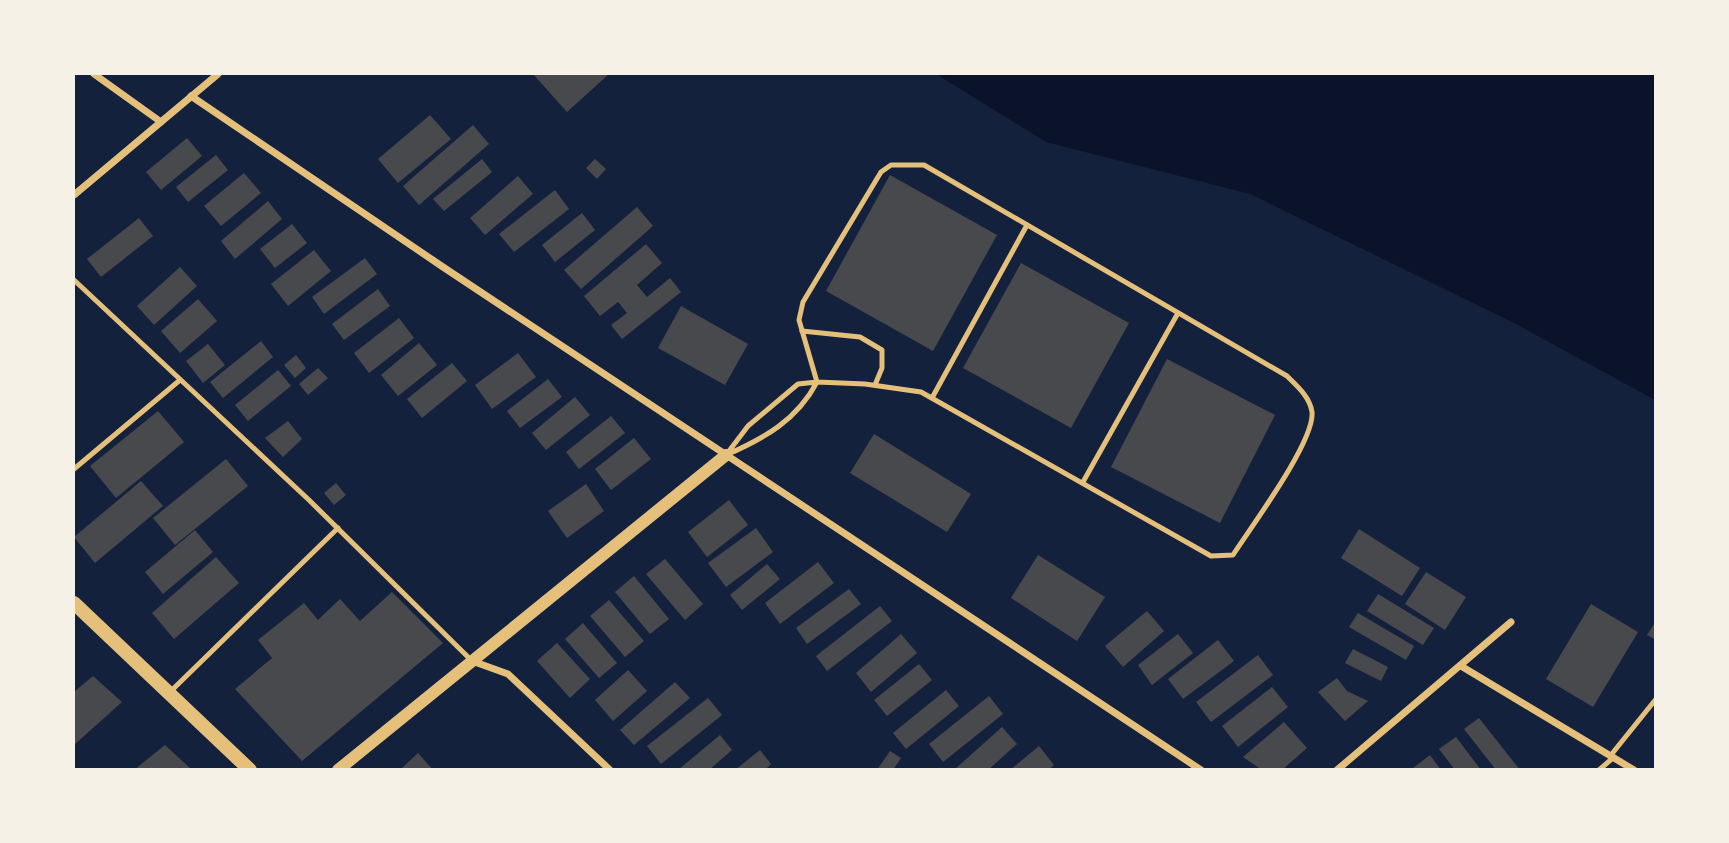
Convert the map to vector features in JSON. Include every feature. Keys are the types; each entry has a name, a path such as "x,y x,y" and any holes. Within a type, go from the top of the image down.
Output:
{"main road":[{"path":"74,603 250,769"}],"street":[{"path":"94,74 161,122"},
{"path":"74,195 218,74"},
{"path":"191,96 1200,769"},
{"path":"338,769 726,455"},
{"path":"1337,769 1511,622"},
{"path":"471,660 508,674 610,769"},
{"path":"1461,666 1634,769"}],"lane":[{"path":"726,455 748,426 798,384 817,382 875,385 921,393 1211,556 1233,555 1308,438 1312,411 1304,393 1287,376 924,165 891,164 881,172 803,302 799,320 817,382 806,403 766,438 726,455"},
{"path":"932,398 1027,225"},
{"path":"74,280 338,527 471,660"},
{"path":"1083,482 1178,313"},
{"path":"802,331 860,337 882,350 882,368 875,385"},
{"path":"74,469 180,380"},
{"path":"169,693 338,527"},
{"path":"1599,769 1613,756 1656,699"}],"water":[{"path":"936,74 1655,74 1655,400 1514,323 1250,194 1046,142"}],"building":[{"path":"533,74 609,74 567,112"},
{"path":"430,115 451,139 398,183 378,159"},
{"path":"473,125 489,144 419,205 403,186"},
{"path":"187,138 202,156 161,190 146,172"},
{"path":"216,155 228,170 188,202 176,187"},
{"path":"482,159 492,172 444,211 433,199"},
{"path":"595,159 606,169 597,179 586,168"},
{"path":"244,173 261,193 221,226 204,206"},
{"path":"890,175 997,235 933,351 826,291"},
{"path":"518,176 533,194 485,235 470,218"},
{"path":"555,190 569,209 514,252 499,234"},
{"path":"268,201 282,219 235,259 221,241"},
{"path":"637,207 653,226 581,289 564,270"},
{"path":"582,213 595,230 555,262 542,245"},
{"path":"139,218 153,236 101,277 87,259"},
{"path":"292,224 307,243 275,268 260,249"},
{"path":"646,244 662,263 637,285 647,297 670,278 681,292 622,339 611,325 627,313 618,302 600,316 584,296"},
{"path":"314,250 331,271 288,306 271,284"},
{"path":"365,258 377,274 324,314 312,297"},
{"path":"1021,263 1129,323 1071,428 963,368"},
{"path":"180,267 197,286 154,325 137,306"},
{"path":"378,289 390,306 344,340 332,324"},
{"path":"198,299 217,321 180,353 161,331"},
{"path":"681,306 748,344 725,385 658,348"},
{"path":"399,318 414,338 369,373 354,353"},
{"path":"261,341 273,357 223,398 210,382"},
{"path":"419,343 437,365 398,396 381,375"},
{"path":"208,344 225,365 203,383 186,361"},
{"path":"518,353 536,377 492,409 475,385"},
{"path":"296,355 306,368 295,378 284,365"},
{"path":"1167,359 1275,415 1220,523 1111,467"},
{"path":"452,363 467,381 422,418 407,399"},
{"path":"318,368 328,378 308,395 299,384"},
{"path":"278,370 291,386 248,421 235,405"},
{"path":"548,379 562,397 520,428 507,411"},
{"path":"575,397 590,415 546,450 532,433"},
{"path":"158,411 184,442 116,498 90,466"},
{"path":"611,416 625,433 579,469 566,452"},
{"path":"288,421 302,439 283,457 265,438"},
{"path":"874,434 971,494 947,532 850,473"},
{"path":"634,438 651,459 611,490 595,469"},
{"path":"226,459 248,486 175,545 153,518"},
{"path":"141,481 163,506 95,563 74,537"},
{"path":"336,483 346,495 334,505 324,493"},
{"path":"586,484 604,511 567,538 548,511"},
{"path":"729,500 748,525 707,557 688,532"},
{"path":"756,528 773,552 726,587 708,563"},
{"path":"1359,529 1420,568 1402,596 1341,558"},
{"path":"195,530 213,552 163,594 145,572"},
{"path":"1038,555 1105,597 1077,641 1011,598"},
{"path":"216,557 239,583 174,639 152,613"},
{"path":"665,559 703,604 685,620 646,574"},
{"path":"818,562 834,583 780,624 765,603"},
{"path":"767,564 780,579 742,610 730,595"},
{"path":"1426,572 1466,597 1445,630 1405,604"},
{"path":"634,576 669,619 650,634 615,592"},
{"path":"849,589 861,604 807,644 796,628"},
{"path":"392,592 443,643 302,761 235,689 272,658 258,640 304,603 318,620 340,599 360,621"},
{"path":"1378,594 1434,628 1423,645 1367,611"},
{"path":"609,600 644,641 625,657 590,616"},
{"path":"1591,604 1638,632 1593,707 1546,679"},
{"path":"880,606 892,621 827,671 816,656"},
{"path":"1147,611 1164,631 1123,667 1105,646"},
{"path":"1358,613 1414,646 1406,660 1349,627"},
{"path":"1656,621 1656,640 1647,635"},
{"path":"583,623 617,663 599,678 565,639"},
{"path":"901,634 917,653 871,692 856,673"},
{"path":"1178,634 1193,653 1152,685 1138,665"},
{"path":"1218,640 1234,661 1183,699 1168,679"},
{"path":"557,643 590,679 570,698 537,661"},
{"path":"1353,649 1388,667 1381,681 1345,663"},
{"path":"1258,655 1273,675 1211,722 1196,702"},
{"path":"919,664 932,680 887,716 874,700"},
{"path":"628,670 647,691 613,721 595,700"},
{"path":"93,676 122,702 74,745 74,692"},
{"path":"1337,678 1347,691 1368,701 1345,721 1318,692"},
{"path":"675,682 690,698 634,745 620,730"},
{"path":"1272,687 1288,707 1238,747 1222,726"},
{"path":"946,690 959,706 906,749 893,733"},
{"path":"989,696 1003,714 943,762 929,744"},
{"path":"708,698 722,715 661,764 647,746"},
{"path":"1479,718 1520,770 1496,770 1464,729"},
{"path":"1284,722 1307,748 1282,770 1262,770 1243,757"},
{"path":"1002,727 1017,744 988,770 954,770"},
{"path":"720,735 732,750 709,770 678,770"},
{"path":"1456,737 1481,770 1455,770 1439,749"},
{"path":"165,745 192,770 134,770"},
{"path":"1039,746 1054,765 1048,770 1010,770"},
{"path":"760,750 771,764 765,770 735,770"},
{"path":"890,751 901,758 893,770 877,770"},
{"path":"418,753 433,770 400,770"},
{"path":"1430,755 1441,770 1413,768"}]}
